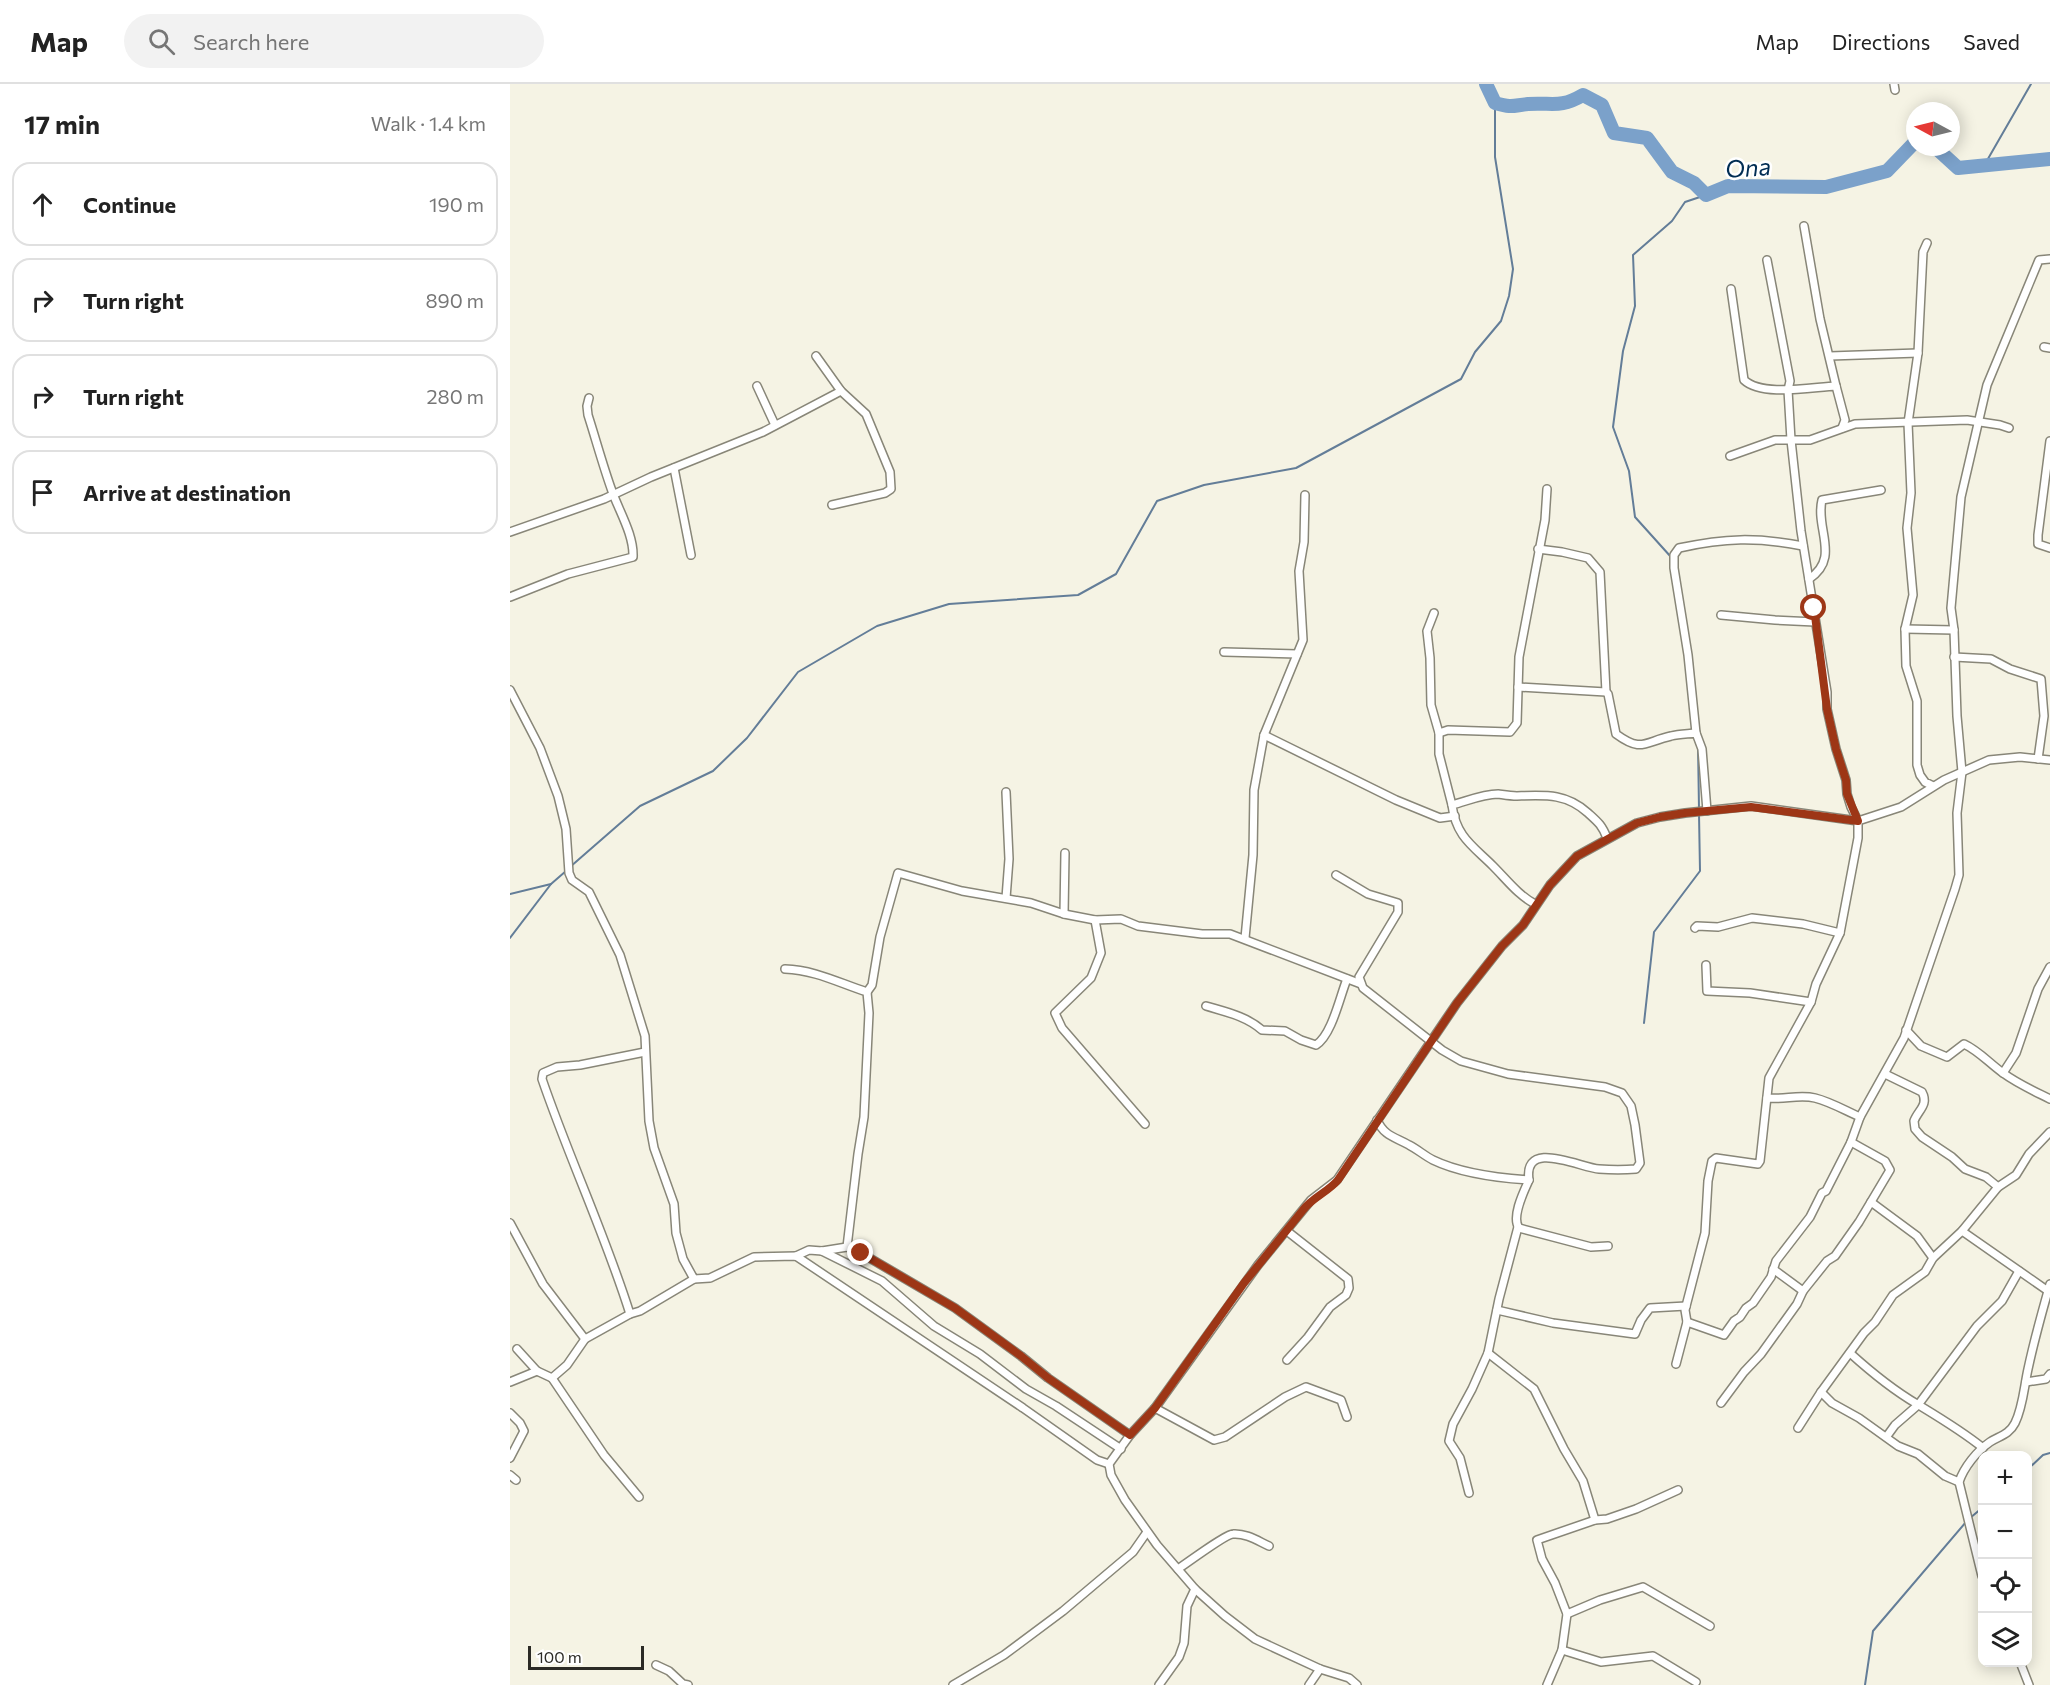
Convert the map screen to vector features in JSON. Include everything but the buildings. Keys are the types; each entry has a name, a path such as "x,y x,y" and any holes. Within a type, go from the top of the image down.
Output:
{"street":[{"path":"1804,226 1820,319 1845,420 1842,428"},
{"path":"1927,243 1923,252 1918,353 1908,423 1911,493 1907,528 1913,595 1905,629 1905,666 1917,701 1917,765 1920,776 1933,786"},
{"path":"1676,1364 1687,1322 1686,1306 1705,1233 1708,1181 1712,1161 1716,1158 1760,1163 1769,1078 1811,1002 1816,984 1840,933 1858,838 1858,821 1847,794 1846,780 1827,709 1803,546 1791,440 1788,390 1790,381 1767,260"},
{"path":"1687,1322 1724,1335 1746,1308 1753,1303 1771,1276 1776,1261 1810,1217 1822,1193 1826,1191 1851,1142 1860,1117 1906,1030 1959,876 1957,813 1962,772 1951,608 1959,510 1987,385 2039,260 2050,260"},
{"path":"1731,289 1744,380 1753,387 1788,390 1836,386"},
{"path":"1830,356 1918,353"},
{"path":"816,356 841,391 866,414 890,472 891,489 885,493 832,505"},
{"path":"757,386 775,425"},
{"path":"510,532 565,514 775,425 841,391"},
{"path":"510,597 568,574 633,557 625,524 588,415 589,398"},
{"path":"1730,456 1775,440 1810,440 1855,424 1966,420 2009,428"},
{"path":"2050,447 2037,535 2038,544 2050,548"},
{"path":"674,468 692,555"},
{"path":"1439,733 1448,730 1510,732 1517,723 1519,657 1545,520 1547,489"},
{"path":"1809,579 1819,572 1825,563 1822,500 1881,490"},
{"path":"1245,938 1253,855 1254,790 1264,735 1303,640 1299,571 1304,542 1305,495"},
{"path":"1707,811 1702,749 1696,733 1674,555 1679,548 1736,538 1770,540 1803,546"},
{"path":"1538,549 1588,558 1600,572 1606,692 1616,734 1629,744 1642,746 1674,735 1696,733"},
{"path":"1434,614 1427,631 1431,705 1439,733 1439,753 1455,816 1460,830 1471,846 1524,898 1535,904"},
{"path":"1721,615 1815,622"},
{"path":"1905,629 1954,630"},
{"path":"1224,652 1297,654"},
{"path":"1954,657 1991,660 2041,679 2044,716 2038,759"},
{"path":"1518,687 1606,692"},
{"path":"510,690 540,748 558,796 566,829 569,873 572,880 589,892 620,955 645,1036 649,1121 654,1148 674,1204 676,1233 683,1259 694,1279"},
{"path":"1264,735 1396,800 1440,818 1455,816"},
{"path":"1108,1464 1155,1408 1239,1291 1311,1200 1338,1180 1457,1003 1502,946 1523,925 1535,904 1562,870 1577,856 1637,823 1660,817 1741,807 1767,807 1858,821 1901,807 1933,786 1989,760 2000,758 2050,760"},
{"path":"1005,792 1009,859 1006,898"},
{"path":"1452,805 1498,794 1543,795 1568,799 1578,804 1602,826 1607,838"},
{"path":"1064,914 1065,853"},
{"path":"847,1246 864,1117 869,1013 867,992 872,985 880,937 898,873 962,891 1031,903 1064,914 1095,920 1121,919 1138,926 1202,934 1230,934 1347,978 1361,984 1452,1057 1478,1067 1508,1074 1605,1087 1622,1093 1631,1106 1639,1147 1640,1163 1636,1169 1597,1170 1567,1160 1542,1157 1530,1168 1529,1180 1525,1185 1516,1220 1518,1227 1488,1353 1453,1424 1449,1441 1460,1458 1469,1492"},
{"path":"1336,875 1368,894 1398,903 1398,912 1359,977 1361,984"},
{"path":"1695,928 1696,926 1718,927 1752,918 1803,924 1840,933"},
{"path":"1095,920 1101,953 1091,978 1055,1013 1062,1028 1145,1124"},
{"path":"1706,965 1707,991 1750,993 1811,1002"},
{"path":"2003,1073 2016,1053 2038,989 2050,967"},
{"path":"785,969 798,969 820,974 867,992"},
{"path":"1206,1006 1240,1016 1262,1030 1285,1031 1316,1045 1321,1042 1335,1017 1347,978"},
{"path":"1906,1030 1921,1046 1947,1057 1964,1044 1975,1049 2003,1073 2039,1095 2050,1099"},
{"path":"630,1314 617,1273 542,1079 543,1073 554,1068 645,1052"},
{"path":"1884,1074 1922,1092 1926,1100 1914,1121 1915,1129 1922,1137 1965,1169 1986,1177 1998,1187"},
{"path":"1767,1098 1781,1100 1794,1096 1815,1098 1860,1117"},
{"path":"1377,1120 1386,1134 1410,1145 1435,1161 1479,1174 1529,1180"},
{"path":"1798,1428 1821,1392 1893,1295 1925,1272 1933,1258 1962,1232 1998,1187 2016,1175 2029,1154 2050,1132"},
{"path":"1721,1403 1761,1354 1827,1261 1841,1248 1890,1170 1888,1164 1873,1152 1851,1142"},
{"path":"1871,1202 1917,1236 1933,1258"},
{"path":"510,1223 543,1284 585,1339"},
{"path":"1518,1227 1540,1235 1591,1247 1608,1246"},
{"path":"1287,1232 1326,1264 1343,1274 1348,1279 1349,1288 1346,1295 1330,1308 1287,1360"},
{"path":"1962,1232 2019,1271 2049,1286 2020,1411 2014,1426 1983,1448 1965,1469 1959,1482 1979,1559"},
{"path":"552,1378 567,1365 585,1339 630,1314 640,1311 694,1279 710,1278 754,1257 796,1256 809,1250 822,1251 847,1246 891,1269 955,1308 1048,1378 1130,1435"},
{"path":"822,1251 882,1281 934,1326 980,1354 1026,1389 1121,1449"},
{"path":"796,1256 1097,1460 1108,1464"},
{"path":"1773,1269 1803,1292"},
{"path":"1887,1437 1895,1425 1918,1405 1977,1326 2002,1301 2019,1271"},
{"path":"1497,1310 1553,1323 1635,1334 1650,1308 1686,1306"},
{"path":"517,1349 537,1371 552,1378 604,1455 639,1497"},
{"path":"1488,1353 1534,1389 1564,1449 1583,1480 1595,1520"},
{"path":"1850,1353 1876,1376 1918,1405 1957,1427 1983,1448"},
{"path":"510,1382 537,1371"},
{"path":"2026,1382 2046,1378 2050,1374"},
{"path":"1155,1408 1214,1440 1225,1437 1285,1397 1306,1387 1341,1400 1347,1417"},
{"path":"1821,1392 1832,1403 1859,1418 1898,1446 1918,1454 1945,1476 1959,1482"},
{"path":"510,1413 524,1431 510,1458"},
{"path":"1108,1464 1111,1475 1125,1500 1147,1532 1196,1589 1225,1616 1255,1639 1320,1669 1349,1678 1358,1685"},
{"path":"1547,1685 1563,1650 1567,1614 1555,1583 1542,1559 1537,1540 1595,1520 1606,1519 1678,1491"},
{"path":"953,1685 1004,1655 1063,1611 1133,1552 1147,1532"},
{"path":"1178,1569 1232,1534 1251,1537 1269,1546"},
{"path":"1567,1614 1600,1600 1643,1587 1710,1626"},
{"path":"1159,1685 1179,1657 1184,1643 1187,1606 1196,1589"},
{"path":"1563,1650 1601,1662 1653,1656 1696,1682"},
{"path":"656,1665 669,1671 683,1684 688,1685"},
{"path":"2022,1667 2030,1685"},
{"path":"1309,1685 1320,1669"}],"waterway":[{"name":"Ona","path":"1486,84 1495,103 1509,106 1568,102 1583,95 1602,105 1614,133 1647,138 1672,172 1694,183 1706,195 1728,186 1826,187 1887,171 1906,151"},
{"path":"1985,164 2031,84"},
{"path":"570,867 640,806 713,771 747,738 798,672 877,626 949,604 1078,595 1116,574 1157,501 1204,485 1296,468 1461,379 1475,352 1501,321 1509,296 1513,269 1495,157 1495,103"},
{"name":"Ona","path":"1945,156 1958,168 2050,159"},
{"path":"1671,557 1635,517 1629,471 1613,427 1623,351 1635,306 1633,255 1672,221 1685,202 1706,195"},
{"path":"1692,661 1696,700"},
{"path":"1698,745 1699,808"},
{"path":"1644,1023 1654,932 1700,871 1699,814"},
{"path":"510,938 551,884 566,871"},
{"path":"510,894 551,884"},
{"path":"2032,1465 2043,1455 2050,1453"},
{"path":"1970,1518 1978,1511"},
{"path":"1865,1685 1873,1631 1966,1522"}],"route":[{"path":"861,1253 936,1295 1130,1435 1155,1408 1244,1283 1311,1200 1338,1180 1457,1003 1502,946 1523,925 1535,904 1562,870 1577,856 1637,823 1685,813 1741,807 1767,807 1858,821 1847,794 1846,780 1827,709 1827,692 1814,608"}]}
